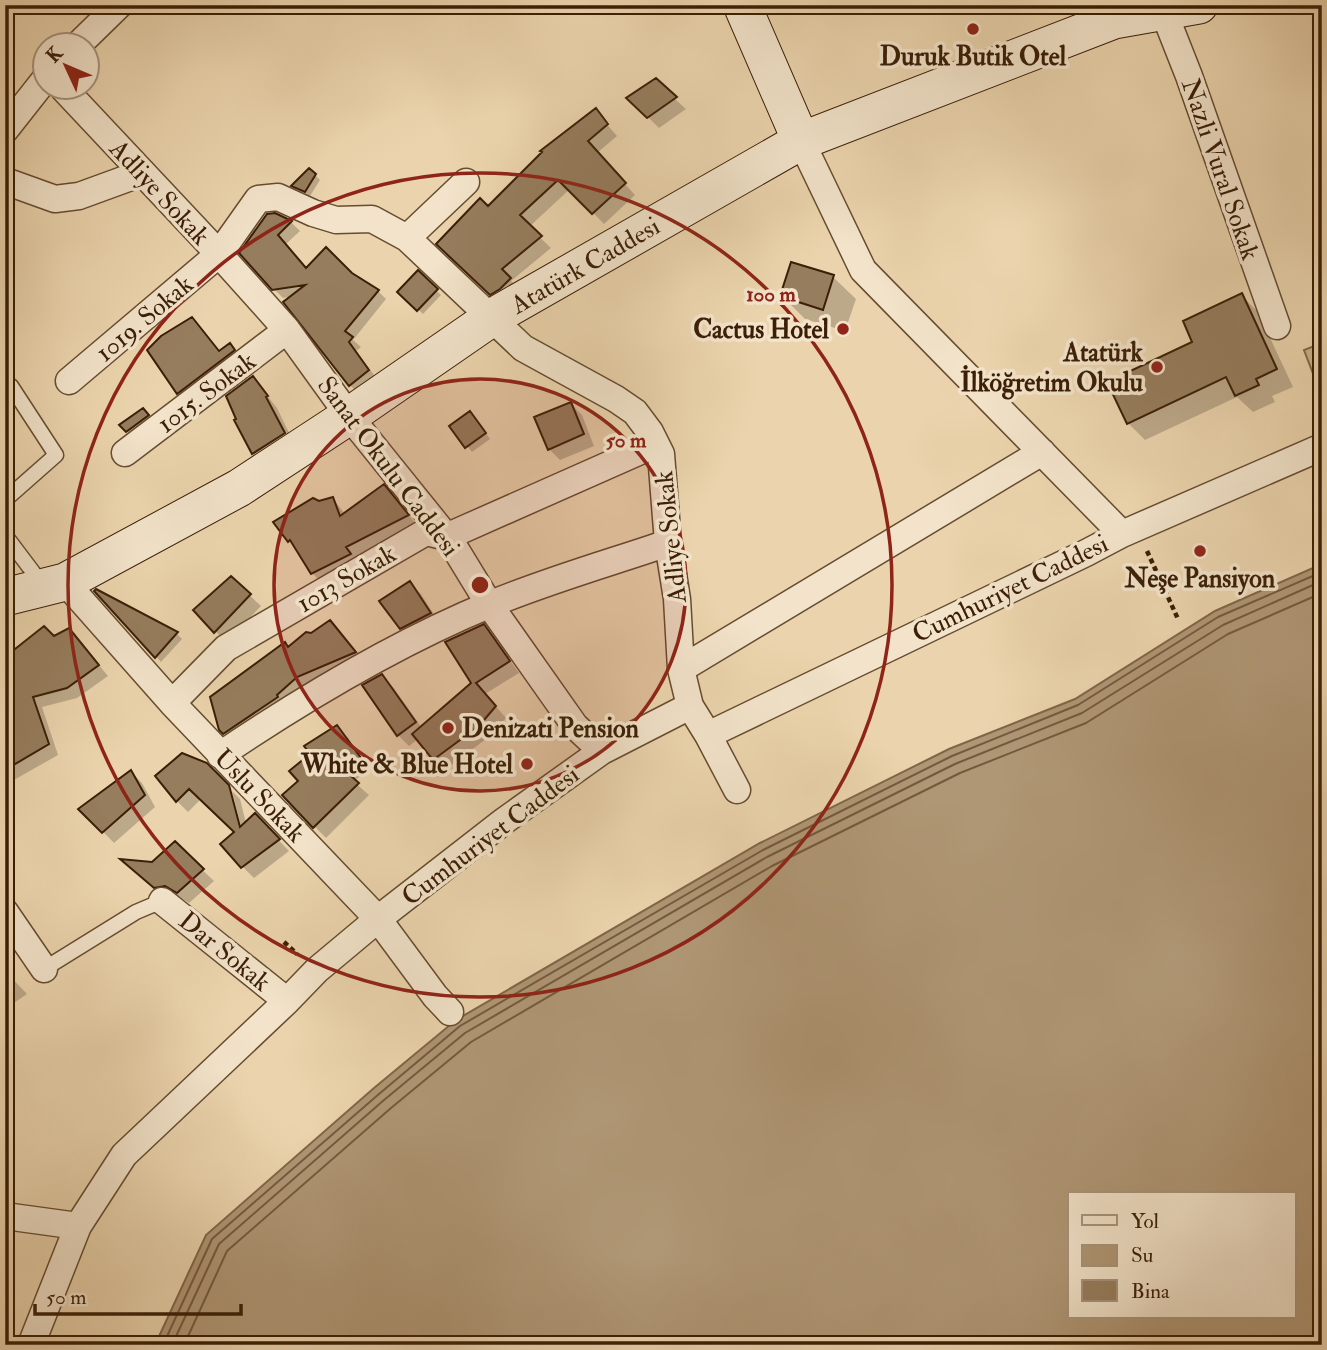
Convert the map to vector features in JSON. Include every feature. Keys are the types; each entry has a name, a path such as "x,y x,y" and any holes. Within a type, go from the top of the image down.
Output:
{"street":[{"path":"742,5 801,141 863,270 1042,452 1129,531"},
{"name":"Atatürk Caddesi","path":"5,597 55,585 239,488 491,318 801,141 1114,20 1162,9 1199,5"},
{"path":"89,32 109,8"},
{"name":"Nazli Vural Sokak","path":"1162,9 1189,76 1277,326"},
{"path":"5,130 32,96"},
{"name":"Adliye Sokak","path":"76,102 219,254 258,199 278,197 336,220 372,219 407,237 523,348 635,412 661,454 668,543 677,599 681,669 690,706"},
{"path":"5,181 55,199 79,196 142,173"},
{"path":"407,237 466,183"},
{"name":"Sanat Okulu Caddesi","path":"219,254 287,330 349,416 446,537 489,604 575,726 602,751"},
{"name":"1019. Sokak","path":"69,382 219,254"},
{"name":"1015. Sokak","path":"125,453 287,330"},
{"name":"1013 Sokak","path":"172,703 226,648 426,532 446,537 656,444"},
{"name":"Cumhuriyet Caddesi","path":"708,735 1129,531 1322,447"},
{"path":"681,669 1042,452"},
{"path":"220,755 292,706 426,634 489,604 668,543"},
{"name":"Uslu Sokak","path":"55,585 172,703 377,919 450,1012"},
{"path":"690,706 737,790"},
{"name":"Cumhuriyet Caddesi","path":"31,1345 78,1226 124,1155 317,970 377,919 504,821 602,751 690,706"},
{"name":"Dar Sokak","path":"162,901 287,1001"},
{"path":"5,912 44,969"},
{"path":"5,1216 78,1226"}],"lane":[{"path":"5,382 11,386 56,455 5,500"},
{"path":"5,535 55,585"},
{"path":"44,969 136,912 162,901"}],"path":[{"path":"1129,531 1178,620"}],"shaded area":[{"path":"1322,343 1322,397 1304,350"}],"water":[{"path":"1322,564 1322,1345 155,1345 206,1235 456,1020 760,843 949,749 1075,699 1215,611"}],"building":[{"path":"656,78 677,97 647,118 626,98"},
{"path":"596,108 608,124 588,141 626,183 592,214 558,180 520,215 542,236 502,269 511,278 490,295 436,244 480,198 488,206 542,152 540,151"},
{"path":"309,168 316,174 305,192 291,186"},
{"path":"275,213 292,221 278,235 306,268 326,247 352,273 379,290 345,331 353,337 349,342 369,370 349,386 283,302 305,285 272,290 239,253 267,214"},
{"path":"791,262 834,275 823,310 780,296"},
{"path":"418,270 438,289 417,311 397,292"},
{"path":"1242,293 1277,369 1256,379 1259,385 1235,396 1226,377 1127,424 1107,382 1192,342 1183,321"},
{"path":"192,317 219,351 230,343 235,350 177,394 147,350 161,336"},
{"path":"253,376 268,396 266,397 285,433 252,454 234,420 236,419 226,396"},
{"path":"571,402 584,434 548,450 534,417"},
{"path":"143,408 149,415 126,432 119,425"},
{"path":"470,411 486,433 465,448 449,426"},
{"path":"384,484 409,515 346,547 351,554 311,574 290,540 288,542 273,522 313,498 319,501 333,497 340,516"},
{"path":"231,576 251,594 214,633 193,610"},
{"path":"410,581 431,613 400,629 379,601"},
{"path":"96,589 178,632 155,658 94,591"},
{"path":"330,620 356,652 297,677 277,695 278,697 223,734 219,730 210,697 285,642 288,647 306,632 311,633"},
{"path":"484,624 510,661 476,683 496,706 479,726 433,760 412,734 471,683 445,642"},
{"path":"44,626 54,636 69,628 99,665 67,688 33,697 49,744 5,770 5,657"},
{"path":"382,674 416,722 397,736 362,685"},
{"path":"337,725 361,758 343,769 359,783 313,828 282,795 298,781 289,771 310,754 304,746"},
{"path":"182,753 207,763 229,785 240,827 255,813 280,839 241,868 220,844 234,832 189,789 176,802 155,776"},
{"path":"131,770 145,795 102,833 78,809"},
{"path":"175,841 204,869 177,893 165,886 154,888 120,859 152,862"}],"place":[{"name":"Duruk Butik Otel","path":"973,29"},
{"name":"Cactus Hotel","path":"843,329"},
{"name":"Atatürk İlköğretim Okulu","path":"1157,367"},
{"name":"Neşe Pansiyon","path":"1200,551"},
{"name":"Denizati Pension","path":"448,728"},
{"name":"White & Blue Hotel","path":"527,764"}]}
